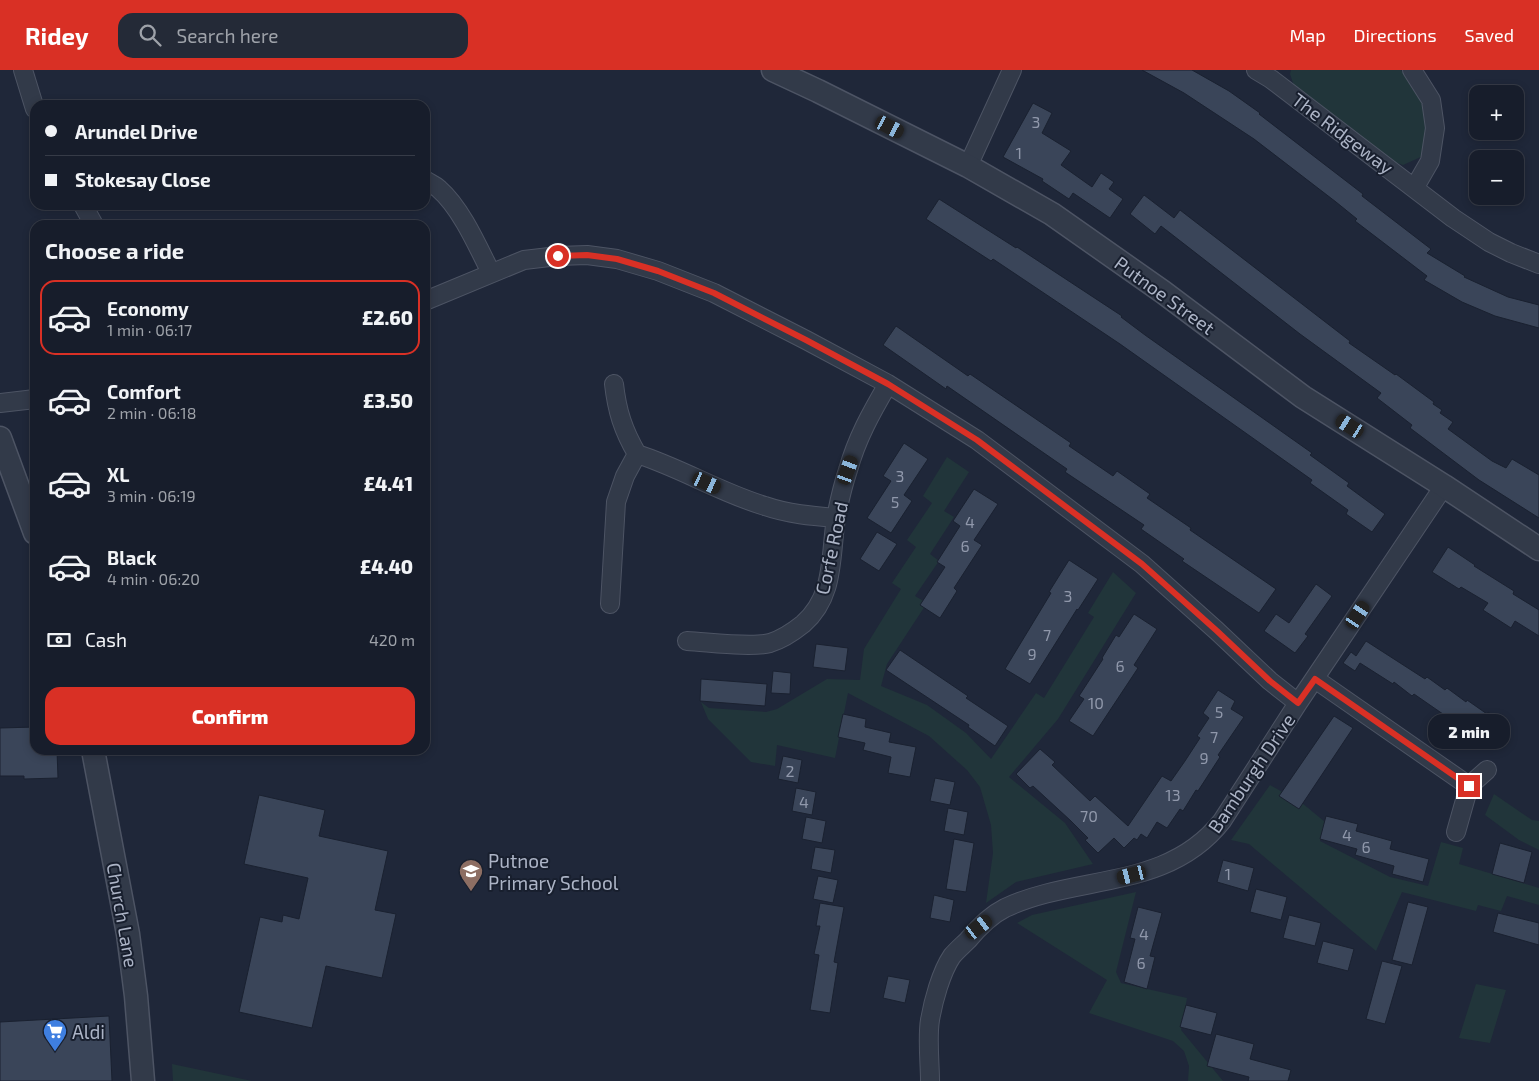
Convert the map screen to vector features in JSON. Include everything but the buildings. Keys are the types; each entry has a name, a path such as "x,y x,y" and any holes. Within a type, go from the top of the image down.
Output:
{"street":[{"path":"23,70 32,100"},
{"name":"Putnoe Street","path":"773,70 968,166 1052,214 1163,292 1303,397 1444,486 1539,549"},
{"path":"968,166 1012,70"},
{"name":"The Ridgeway","path":"1412,70 1431,100 1435,128 1430,161 1414,187"},
{"name":"The Ridgeway","path":"1268,73 1453,218 1489,242 1539,264"},
{"path":"430,183 439,189 457,211 473,236 491,273"},
{"path":"430,299 524,260 587,255 617,259 658,271 714,293 888,384 977,440 1142,564 1270,681 1298,703"},
{"path":"614,384 617,407 626,435 638,454 662,462 765,507 801,515 836,518"},
{"name":"Corfe Road","path":"686,640 741,644 769,643 792,633 812,615 823,598 831,569 836,518 848,470 865,422 888,384"},
{"path":"0,403 30,400"},
{"path":"0,438 30,519"},
{"path":"610,604 616,502 625,476 638,454"},
{"name":"Bamburgh Drive","path":"930,1081 929,1023 935,997 952,957 979,927 1003,909 1033,897 1149,871 1174,860 1212,834 1444,486"},
{"path":"1315,679 1469,786"},
{"name":"Church Lane","path":"95,755 128,934 136,996 143,1081"},
{"path":"1456,832 1469,786 1487,770"}],"green space":[{"path":"1291,70 1401,70 1417,90 1425,110 1426,131 1423,156 1403,165 1386,159 1295,89 1290,74"},
{"path":"947,457 969,472 944,511 954,517 930,554 939,561 915,596 927,603 887,664 881,686 927,705 966,733 991,759 1036,693 1044,698 1094,617 1088,613 1113,572 1136,593 1058,719 1009,777 1065,823 1093,864 1016,882 986,903 993,853 991,825 980,787 967,770 929,736 848,693 835,758 777,745 775,766 751,762 708,719 701,702 709,708 766,712 777,709 827,679 860,680 864,649 901,589 892,583 916,547 907,540 932,503 923,496"},
{"path":"1270,785 1302,803 1325,822 1320,841 1390,877 1428,886 1441,842 1463,848 1459,864 1539,888 1539,905 1507,896 1501,911 1478,905 1476,911 1402,892 1376,951 1249,844 1231,840"},
{"path":"1494,794 1532,820 1539,821 1539,850 1519,840 1485,815"},
{"path":"1136,892 1116,972 1121,983 1187,998 1181,1030 1223,1081 1188,1081 1189,1066 1184,1051 1173,1041 1089,1013 1107,980 1017,923 1032,915"},
{"path":"1476,984 1506,990 1490,1043 1459,1038"},
{"path":"172,1064 252,1081 173,1081"}],"place":[{"name":"Putnoe Primary School","path":"471,892"},
{"name":"Aldi","path":"55,1052"}],"route":[{"path":"558,256 587,255 617,259 658,271 714,293 888,384 977,440 1142,564 1270,681 1298,703 1315,679 1469,786"}]}
